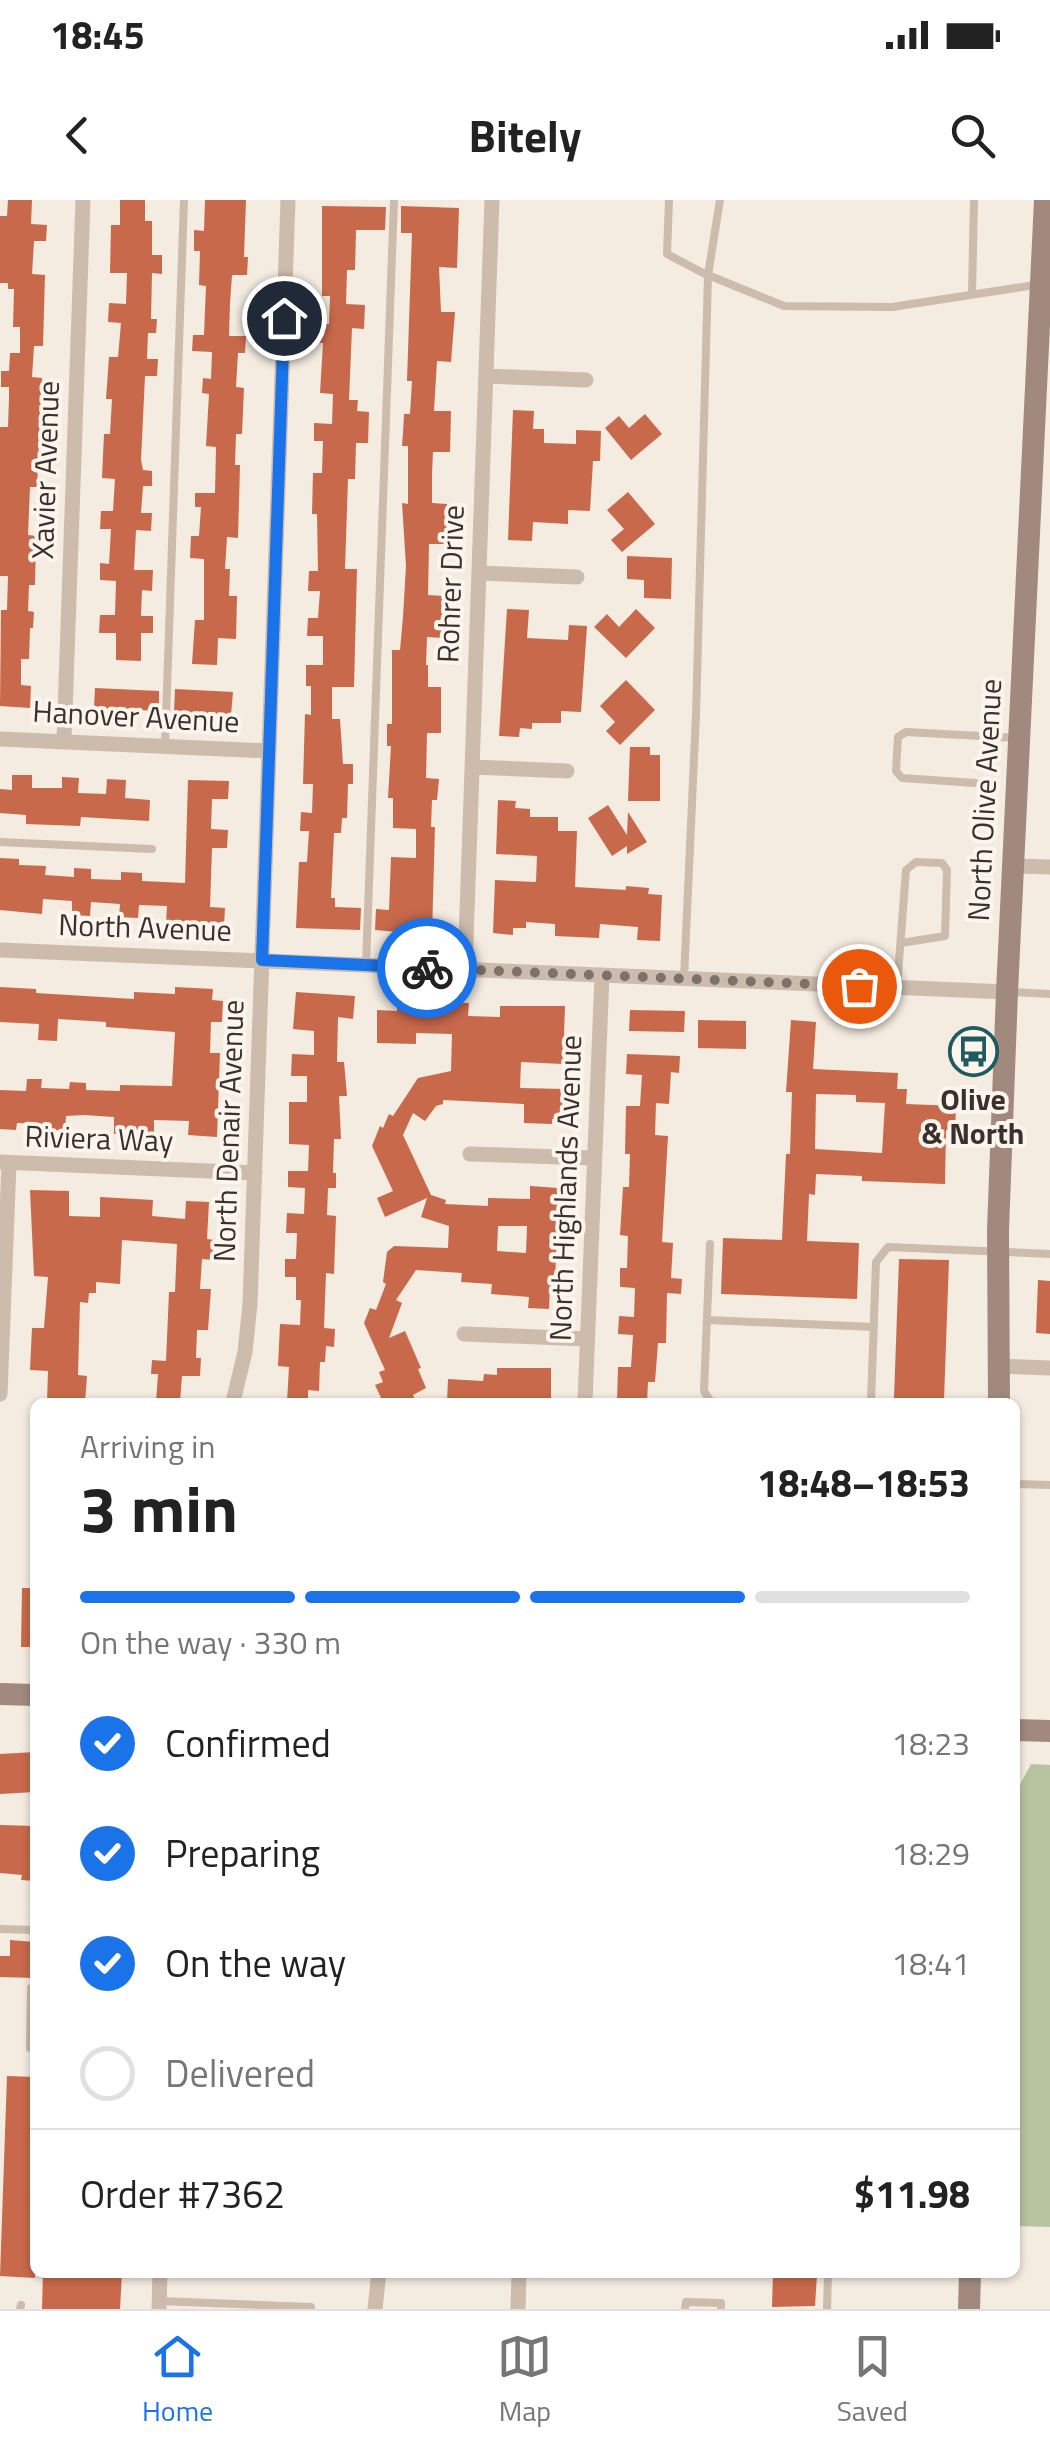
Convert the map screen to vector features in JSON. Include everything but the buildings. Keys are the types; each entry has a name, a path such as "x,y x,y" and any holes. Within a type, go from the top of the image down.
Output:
{"street":[{"name":"Xavier Avenue","path":"64,742 84,200"},
{"name":"North Denair Avenue","path":"233,1398 249,1320 288,200"},
{"name":"Rohrer Drive","path":"464,969 492,200"},
{"name":"North Olive Avenue","path":"999,1398 997,1252 1006,992 1045,200"},
{"path":"486,376 586,380"},
{"path":"479,572 576,577"},
{"name":"Hanover Avenue","path":"0,739 269,750"},
{"path":"472,766 568,770"},
{"path":"1012,866 1050,867"},
{"name":"North Avenue","path":"0,950 1006,992"},
{"name":"North Highlands Avenue","path":"585,1398 602,975"},
{"path":"470,1154 594,1158"},
{"path":"0,1394 4,1162"},
{"name":"Riviera Way","path":"4,1162 255,1173"},
{"path":"464,1334 588,1339"},
{"path":"997,1366 1050,1368"},
{"path":"0,1694 30,1695"},
{"path":"1020,1730 1050,1731"},
{"path":"159,2305 160,2278"},
{"path":"375,2309 378,2278"},
{"path":"518,2309 520,2278"},
{"path":"969,2309 970,2278"}],"lane":[{"path":"165,746 184,200"},
{"path":"366,965 394,200"},
{"path":"670,200 667,254 708,276 784,306 892,308 1040,284"},
{"path":"684,978 696,715 708,276 720,200"},
{"path":"972,294 974,200"},
{"path":"975,783 902,778 896,770 898,737 906,732 1018,738"},
{"path":"0,842 152,849"},
{"path":"898,987 901,943 906,870 916,862 942,863 947,870 945,936 901,943"},
{"path":"1006,992 1050,994"},
{"path":"708,1398 704,1391 710,1244"},
{"path":"872,1398 876,1262 888,1248 1050,1254"},
{"path":"707,1320 874,1327"},
{"path":"1020,1484 1050,1486"},
{"path":"0,1929 30,1930"},
{"path":"827,2309 828,2278"},
{"path":"685,2309 686,2302 721,2303 721,2309"},
{"path":"159,2305 311,2306"}],"green space":[{"path":"1031,1764 1050,1765 1050,2227 1020,2226 1020,1785"}],"way so far":[{"path":"427,968 859,986"}],"place":[{"name":"Olive & North","path":"973,1051"}],"route":[{"path":"284,318 262,960 427,968"}]}
